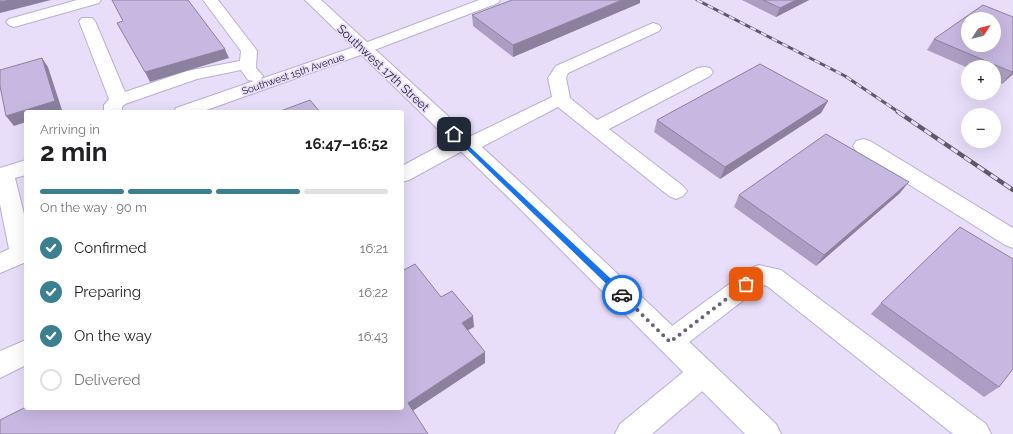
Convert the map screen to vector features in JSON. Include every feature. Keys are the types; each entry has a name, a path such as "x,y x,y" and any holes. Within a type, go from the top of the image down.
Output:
{"main road":[{"path":"14,22 94,0"},
{"path":"210,0 249,52 248,68 260,85"},
{"name":"Southwest 17th Street","path":"312,0 465,144 766,434"},
{"name":"Southwest 15th Avenue","path":"189,110 363,49 493,0"},
{"path":"87,21 116,106 193,75 248,64"},
{"path":"652,28 562,70 557,78 562,99 567,106 676,191"},
{"path":"595,129 704,72"},
{"path":"404,173 562,99"},
{"path":"863,146 1013,239"},
{"path":"0,263 24,263 6,218 2,175 24,168"},
{"path":"670,342 759,274 773,277 976,434"},
{"path":"0,365 24,353"},
{"path":"630,434 703,373"}],"building":[{"path":"112,0 188,0 225,49 145,72 117,23 123,21"},
{"path":"512,0 622,0 513,45 472,15"},
{"path":"763,0 796,0 780,8"},
{"path":"983,5 1000,12 973,12"},
{"path":"1001,12 1013,17 1013,71 1012,72 1001,67 1001,60 984,60 965,52 1001,52"},
{"path":"961,20 961,50 934,39"},
{"path":"42,58 55,101 6,116 0,86 0,70"},
{"path":"760,64 828,101 725,167 657,120"},
{"path":"310,100 318,110 283,110"},
{"path":"826,134 909,182 824,255 739,195"},
{"path":"960,227 1013,259 1013,369 999,387 881,303"},
{"path":"415,264 441,297 452,291 473,316 462,323 485,352 408,403 428,434 0,434 0,420 24,408 24,410 404,410 404,270"}],"railway":[{"path":"697,0 845,76 900,113"},
{"path":"898,112 1013,190"}],"way so far":[{"path":"622,295 670,342 746,284"}],"route":[{"path":"454,134 522,197 622,295"}]}
